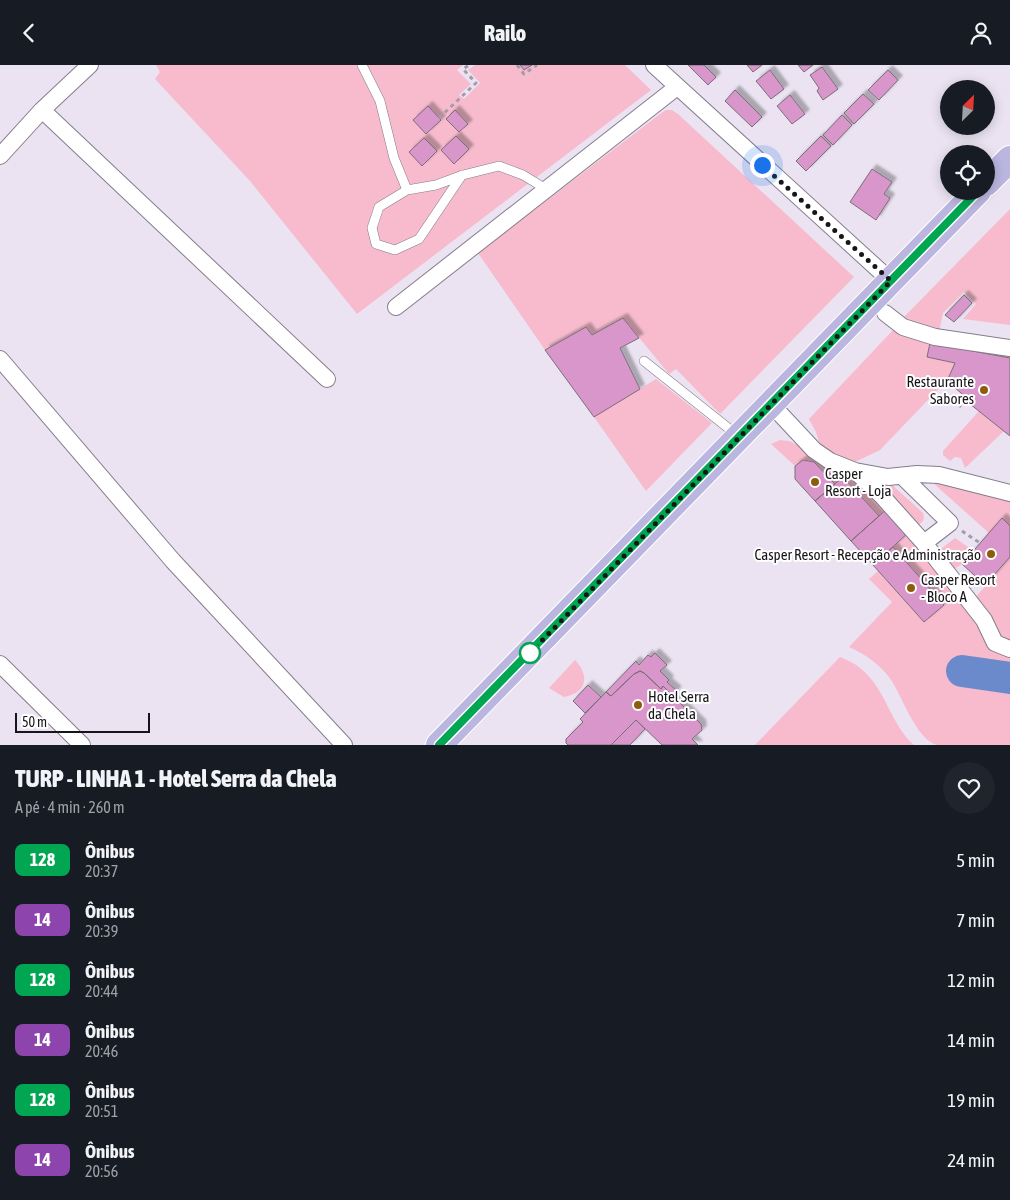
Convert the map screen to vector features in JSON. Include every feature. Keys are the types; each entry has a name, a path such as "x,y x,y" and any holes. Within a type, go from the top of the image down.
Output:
{"main road":[{"path":"995,174 1010,159"},
{"path":"444,744 969,200"}],"street":[{"path":"0,156 42,110 90,65"},
{"path":"654,65 891,281"},
{"path":"396,307 677,87"},
{"path":"42,110 327,379"},
{"path":"885,313 903,327 935,337 1010,348"},
{"path":"0,359 173,561 344,745"},
{"path":"771,404 814,450 830,461 856,471 888,477 917,474 939,475 1010,493"},
{"path":"856,471 882,496 924,543 984,620 995,643 1010,649"},
{"path":"902,476 950,523 924,543"},
{"path":"0,664 82,745"}],"lane":[{"path":"362,65 380,101 394,158 407,190"},
{"path":"462,175 419,239 395,250 376,244 372,228 379,207 407,190 436,185 462,175 499,166 523,175 546,189"},
{"path":"644,361 739,437"}],"path":[{"path":"439,118 476,83 463,69 469,65"},
{"path":"518,65 524,74 537,65"},
{"path":"954,401 961,407"}],"shaded area":[{"path":"156,65 463,65 457,70 471,84 459,95 464,99 480,83 468,70 475,65 520,65 524,70 532,65 625,65 651,90 357,314 250,181 155,79 160,72"},
{"path":"666,110 672,110 678,114 854,277 720,414 676,369 669,374 623,318 592,335 586,327 545,350 478,253"},
{"path":"1010,209 1010,325 963,319 976,304 964,292 943,313 939,332 900,321"},
{"path":"895,328 930,343 927,357 955,363 950,377 880,450 855,462 833,455 827,448 820,445 809,419"},
{"path":"656,379 712,423 646,491 594,417"},
{"path":"979,411 1004,431 965,468 961,458 955,457 950,461 943,455 943,451"},
{"path":"780,440 789,441 842,466 885,510 879,516 843,477 835,484 814,462 803,460 795,466 771,444"},
{"path":"889,482 923,513 924,519 921,523 918,525 883,487 885,483"},
{"path":"932,482 1010,496 1010,526 1001,519 989,533"},
{"path":"909,532 974,599 1010,557 1010,745 937,745 929,741 916,725 885,672 871,659 849,647 892,602 869,579 878,571 924,622 944,605 893,547"},
{"path":"955,538 974,551 962,564 954,569 937,552"},
{"path":"840,657 860,668 869,676 899,727 914,745 755,745"},
{"path":"575,660 583,672 584,683 578,692 564,697 549,688"}],"building":[{"path":"520,65 532,65 524,70"},
{"path":"688,65 704,65 716,77 708,85"},
{"path":"747,65 762,65 753,72"},
{"path":"798,65 813,65 804,72"},
{"path":"822,67 838,89 823,100 817,91 819,88 810,75"},
{"path":"770,70 784,89 771,99 756,81"},
{"path":"888,70 898,80 879,100 868,90"},
{"path":"735,90 762,117 752,127 725,101"},
{"path":"863,94 874,104 854,124 844,113"},
{"path":"790,95 805,114 792,124 777,106"},
{"path":"428,106 441,120 426,134 413,120"},
{"path":"455,110 468,124 459,132 446,119"},
{"path":"842,115 852,125 833,145 823,135"},
{"path":"456,136 469,149 454,164 441,150"},
{"path":"821,136 831,146 806,171 796,161"},
{"path":"424,138 437,151 422,166 409,152"},
{"path":"872,169 892,182 884,194 890,198 876,220 850,202"},
{"path":"964,295 972,303 954,322 945,315"},
{"path":"623,318 639,338 620,348 640,389 594,417 545,350 586,327 592,335"},
{"name":"Restaurante Sabores","path":"930,343 1010,358 1010,436 970,404 968,399 947,381 955,363 927,357"},
{"name":"Casper Resort - Loja","path":"803,460 814,462 835,484 815,501 795,479 795,466"},
{"path":"843,477 879,516 851,541 815,501"},
{"path":"888,508 909,532 873,565 851,541"},
{"name":"Casper Resort - Recepção e Administração","path":"1002,518 1010,526 1010,557 985,585 962,564"},
{"name":"Casper Resort - Bloco A","path":"893,547 944,605 924,622 873,565"},
{"path":"655,653 667,665 660,671 669,680 667,682 677,691 672,695 663,686 661,689 640,671 634,674 611,696 606,692 636,661 639,665 648,655 651,657"},
{"name":"Hotel Serra da Chela","path":"640,671 661,689 663,686 701,724 702,730 692,739 698,745 662,745 636,720 611,745 568,745 566,743 566,739 583,722 580,719 606,692 611,696 634,674"},
{"path":"588,685 601,697 585,713 573,701"},
{"path":"636,720 645,729 630,745 611,745"}],"waterway":[{"path":"962,671 1010,678"}],"bus line":[{"name":"128","path":"439,745 969,200"}],"place":[{"name":"Restaurante Sabores","path":"984,390"},
{"name":"Casper Resort - Loja","path":"815,482"},
{"name":"Casper Resort - Recepção e Administração","path":"991,554"},
{"name":"Casper Resort - Bloco A","path":"911,588"},
{"name":"Hotel Serra da Chela","path":"638,705"}],"route":[{"path":"530,653 891,281 762,165"}]}
